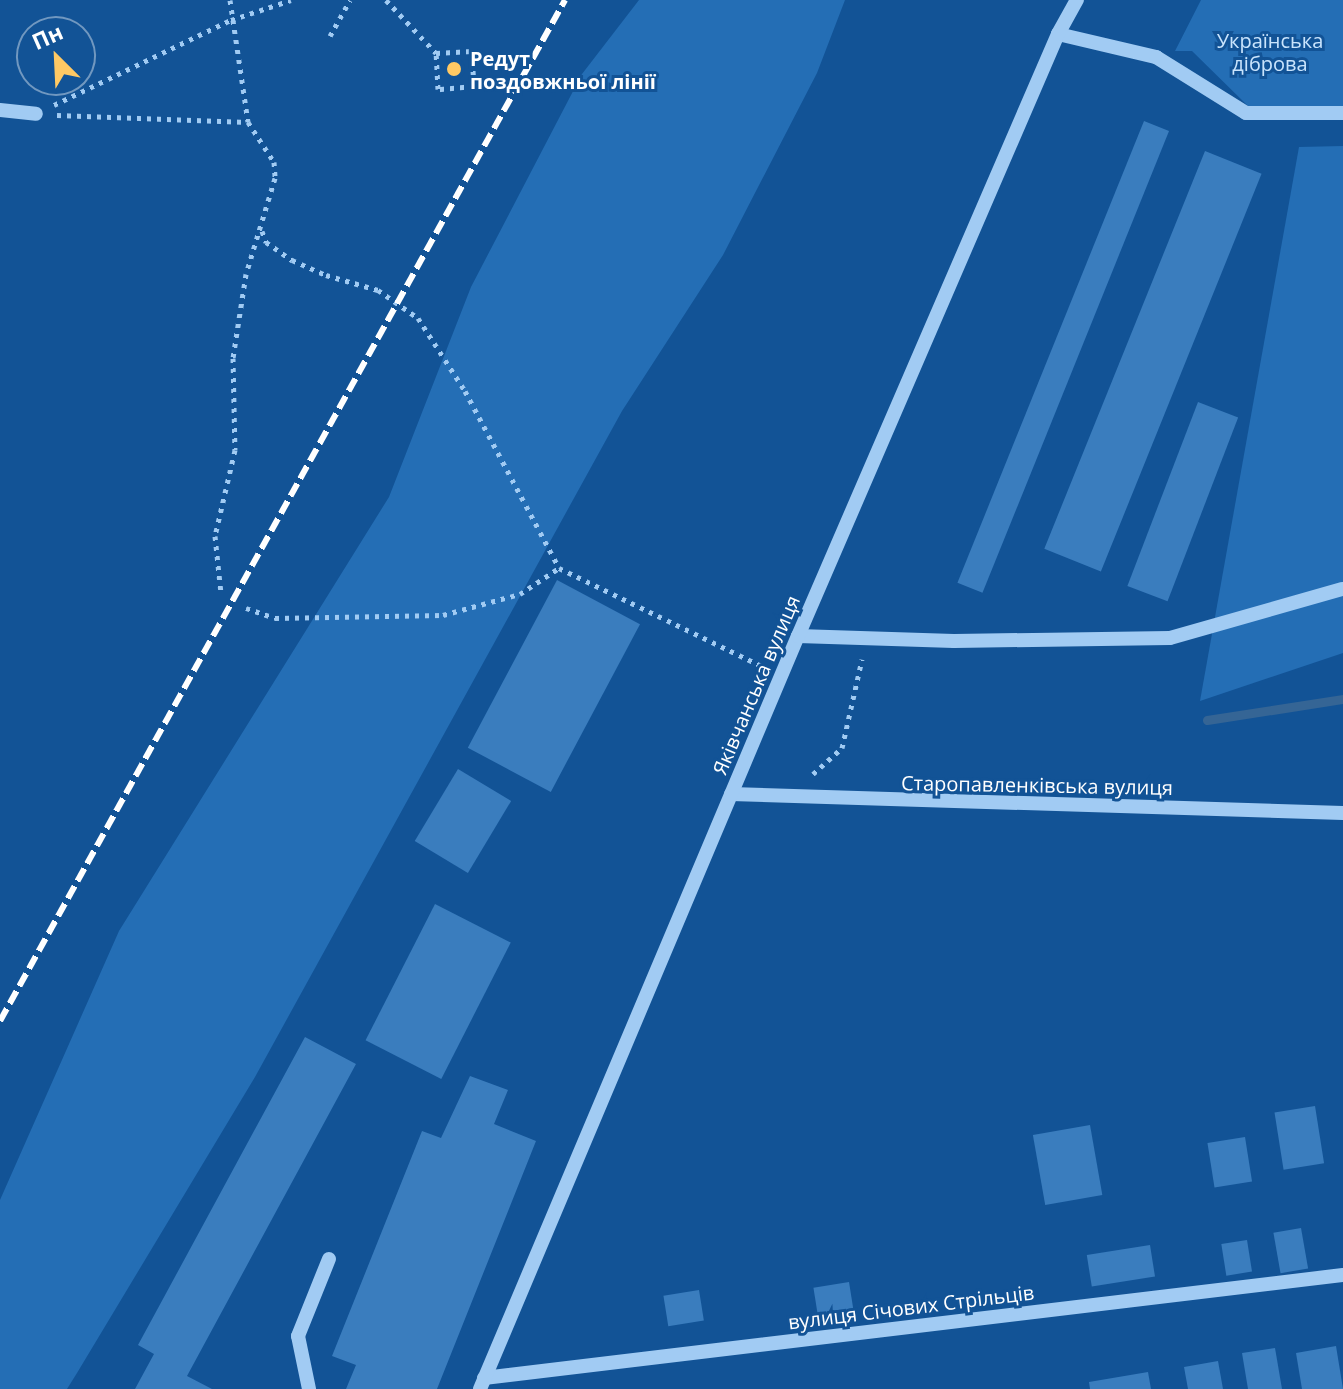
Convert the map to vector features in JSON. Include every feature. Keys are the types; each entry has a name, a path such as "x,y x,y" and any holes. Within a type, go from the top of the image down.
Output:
{"street":[{"name":"Яківчанська вулиця","path":"482,1384 798,636 1058,34 1077,0"},
{"path":"1058,34 1156,57 1246,113 1343,113"},
{"path":"0,110 36,114"},
{"path":"798,636 954,641 1170,638 1342,589"},
{"name":"Старопавленківська вулиця","path":"731,794 1343,813"},
{"path":"309,1389 298,1336 329,1259"},
{"name":"вулиця Січових Стрільців","path":"482,1384 1343,1275"}],"path":[{"path":"221,593 215,536 235,450 233,358 246,274 262,230 275,178 274,162 248,122 230,0"},
{"path":"36,114 231,20 291,0"},
{"path":"330,36 350,0"},
{"path":"386,0 436,53 438,89 474,86 472,51 436,53"},
{"path":"36,114 248,122"},
{"path":"262,230 266,242 292,260 326,275 378,290 418,318 465,391 559,568 781,676"},
{"path":"246,608 275,618 443,615 520,594 559,568"},
{"path":"785,798 842,748 867,637"}],"green space":[{"path":"639,0 845,0 817,73 723,255 622,411 255,1077 77,1373 67,1389 0,1389 0,1200 119,931 389,497 471,287 582,74"},
{"name":"Українська діброва","path":"1201,0 1343,0 1343,106 1249,107 1192,51 1175,51"},
{"path":"1343,146 1343,653 1200,701 1299,147"}],"building":[{"path":"1144,121 1169,131 982,593 957,583"},
{"path":"1205,151 1262,174 1101,572 1044,549"},
{"path":"1198,402 1238,417 1168,601 1127,586"},
{"path":"557,580 640,624 551,792 468,748"},
{"path":"458,769 511,801 468,873 415,841"},
{"path":"435,904 511,943 441,1079 366,1040"},
{"path":"305,1037 356,1064 187,1376 212,1389 135,1389 154,1354 138,1345"},
{"path":"470,1076 508,1090 494,1124 536,1141 437,1389 346,1389 356,1365 332,1356 422,1131 441,1138"},
{"path":"1315,1106 1324,1163 1284,1170 1275,1112"},
{"path":"1090,1125 1102,1195 1045,1205 1033,1135"},
{"path":"1245,1137 1252,1181 1215,1187 1207,1143"},
{"path":"1301,1228 1308,1268 1281,1273 1273,1233"},
{"path":"1247,1240 1252,1272 1226,1276 1221,1244"},
{"path":"1150,1245 1155,1277 1092,1287 1087,1255"},
{"path":"849,1282 855,1319 819,1324 813,1288"},
{"path":"699,1290 704,1321 668,1326 663,1296"},
{"path":"1336,1346 1343,1389 1302,1389 1296,1353"},
{"path":"1275,1348 1282,1389 1248,1389 1242,1353"},
{"path":"1218,1361 1223,1389 1188,1389 1184,1367"},
{"path":"1148,1372 1151,1389 1090,1389 1089,1382"}],"waterway":[{"path":"1207,720 1343,699"}],"railway":[{"path":"0,1021 565,0"}],"place":[{"name":"Редут поздовжньої лінії","path":"454,69"}]}
